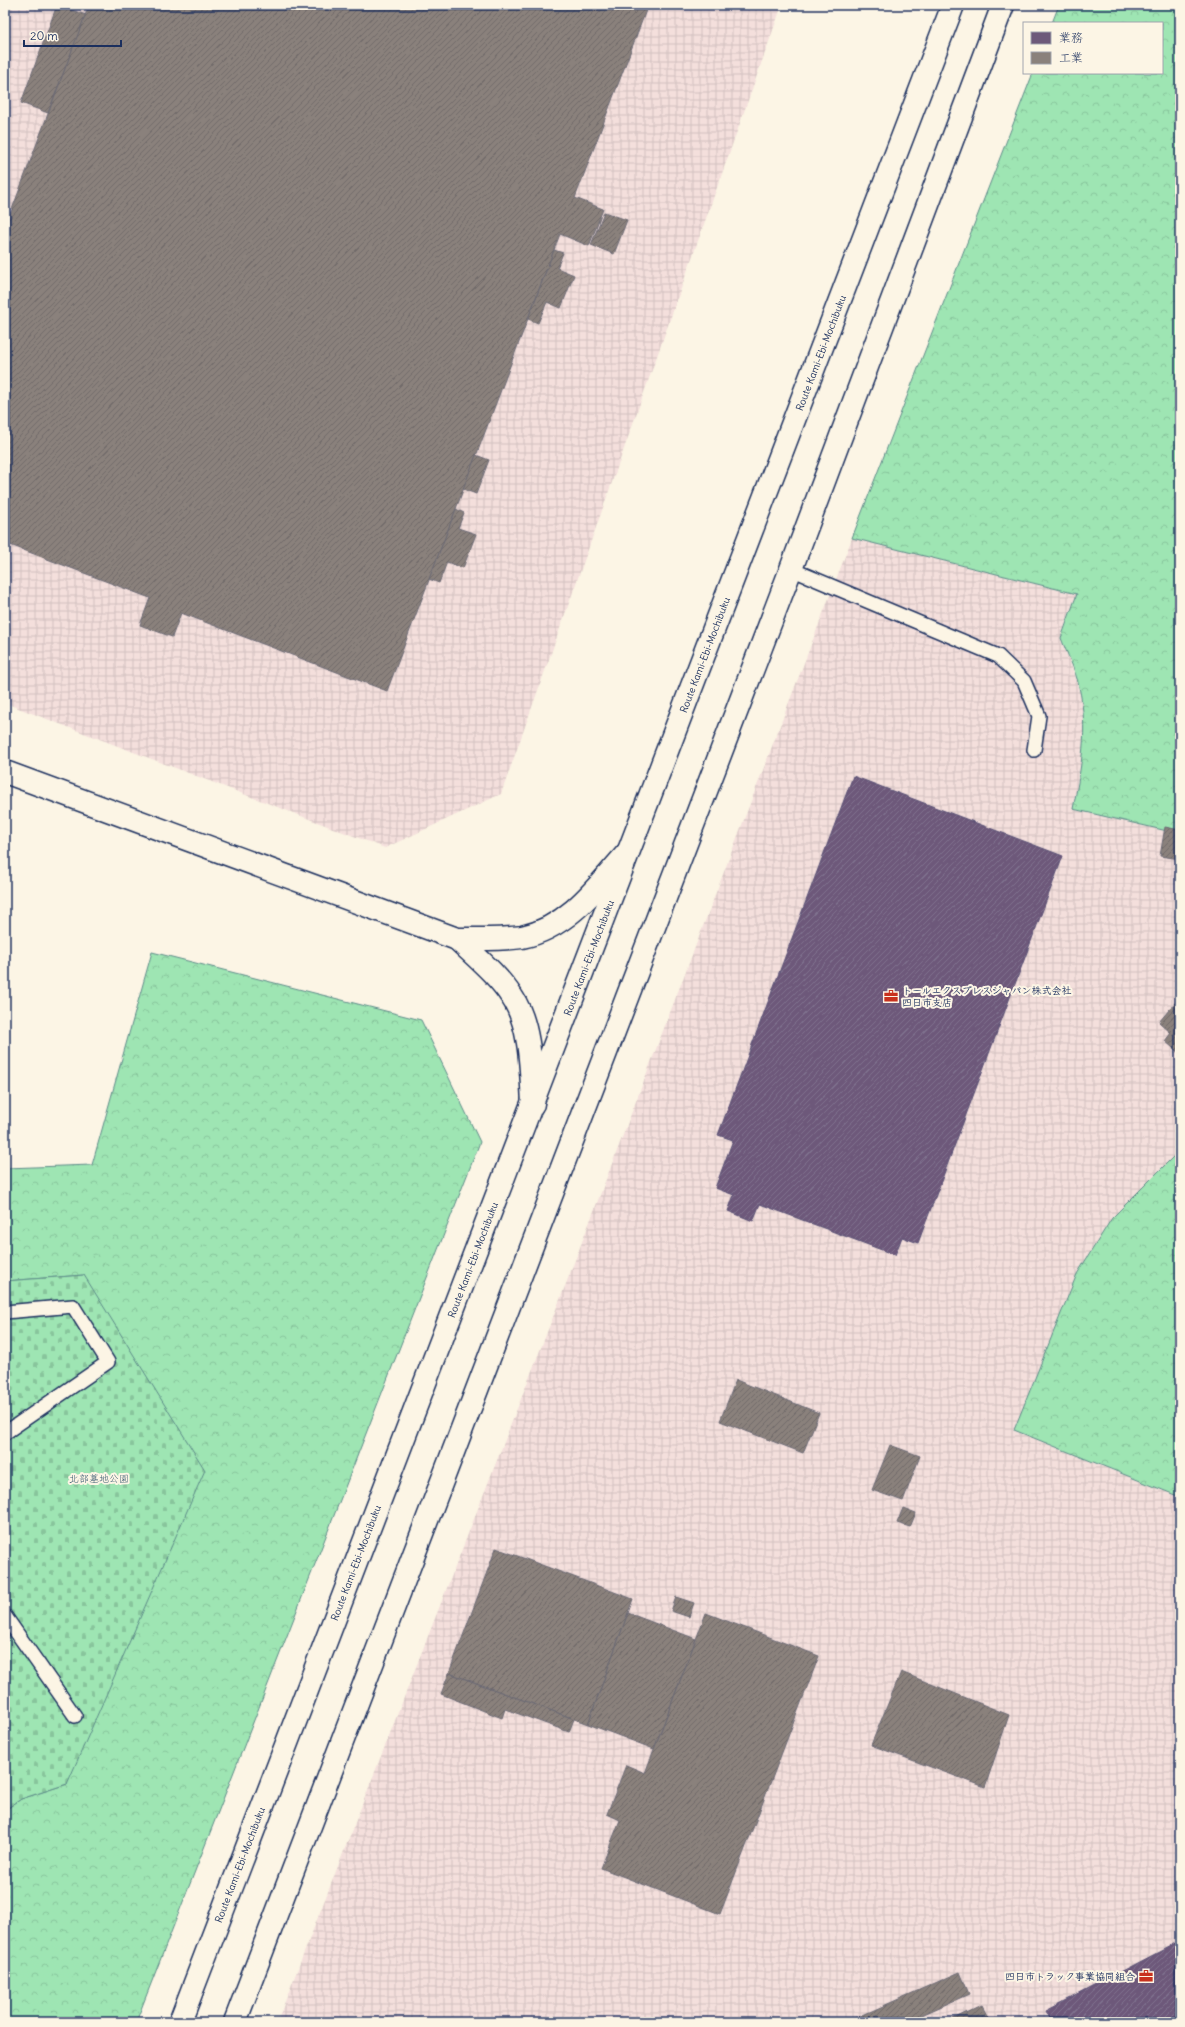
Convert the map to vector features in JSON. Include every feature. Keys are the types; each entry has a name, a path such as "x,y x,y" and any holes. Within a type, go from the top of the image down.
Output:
{"main road":[{"name":"Route Kami-Ebi-Mochibuku","path":"180,2022 954,5"},
{"path":"234,2022 791,569 1003,5"},
{"path":"5,772 457,940 492,972 513,997 523,1021 530,1057 533,1104"},
{"path":"457,940 522,936 548,928 570,914 631,848"}],"lane":[{"path":"791,569 998,656 1024,681 1039,716 1034,750"},
{"path":"5,1312 73,1306 108,1362 5,1432"},
{"path":"5,1616 75,1716"}],"shaded area":[{"path":"5,5 782,5 501,794 385,848 5,703"},
{"path":"852,538 1077,594 1061,638 1079,686 1085,717 1083,754 1073,809 1180,834 1180,1150 1112,1218 1014,1430 1180,1497 1180,2022 277,2022 564,1289"}],"green space":[{"path":"1059,5 1180,5 1180,834 1073,809 1083,748 1084,733 1082,703 1078,681 1061,638 1077,594 852,538 1033,74 1163,74 1163,22 1052,22"},
{"path":"152,952 421,1020 480,1142 136,2022 5,2022 5,1810 21,1799 67,1784 84,1275 5,1281 5,1168 92,1165"},
{"path":"1180,1150 1180,1497 1014,1430 1077,1274 1112,1218"},
{"name":"北部墓地公園","path":"84,1275 205,1470 67,1784 21,1799 5,1810 5,1281"}],"building: 業務":[{"name":"トールエクスプレスジャパン株式会社 四日市支店","path":"853,776 1063,856 918,1243 902,1237 895,1255 760,1204 753,1221 728,1211 734,1195 715,1188 733,1140 718,1135"},
{"name":"四日市トラック事業協同組合","path":"1180,1941 1180,2022 1052,2022 1046,2011"}],"building: 工業":[{"path":"57,5 86,15 48,113 21,103"},
{"path":"89,5 648,5 575,198 603,209 589,246 560,234 387,691 181,613 172,637 140,625 150,598 5,543 5,228"},
{"path":"604,212 627,220 614,254 591,245"},
{"path":"554,250 563,253 557,268 574,275 561,308 547,302 538,323 528,319"},
{"path":"476,455 489,460 476,494 463,489"},
{"path":"456,509 464,513 458,528 476,534 463,568 447,562 439,583 429,579"},
{"path":"1165,827 1180,830 1180,859 1160,856"},
{"path":"1180,997 1180,1054 1165,1041 1171,1033 1159,1022"},
{"path":"736,1380 819,1413 803,1453 720,1421"},
{"path":"890,1445 920,1456 903,1501 872,1490"},
{"path":"903,1508 916,1513 910,1527 897,1523"},
{"path":"496,1548 633,1599 588,1724 449,1673"},
{"path":"676,1597 694,1603 689,1617 671,1611"},
{"path":"628,1613 696,1639 654,1749 588,1724"},
{"path":"706,1613 819,1656 720,1914 601,1868 620,1820 607,1814 626,1765 645,1773"},
{"path":"901,1672 1009,1715 985,1787 871,1745"},
{"path":"449,1673 574,1719 569,1732 505,1709 502,1718 441,1694"},
{"path":"960,1972 969,1994 906,2022 847,2022"},
{"path":"982,2005 991,2022 947,2022"}],"place":[{"name":"トールエクスプレスジャパン株式会社 四日市支店","path":"891,996"},
{"name":"四日市トラック事業協同組合","path":"1146,1976"}]}
